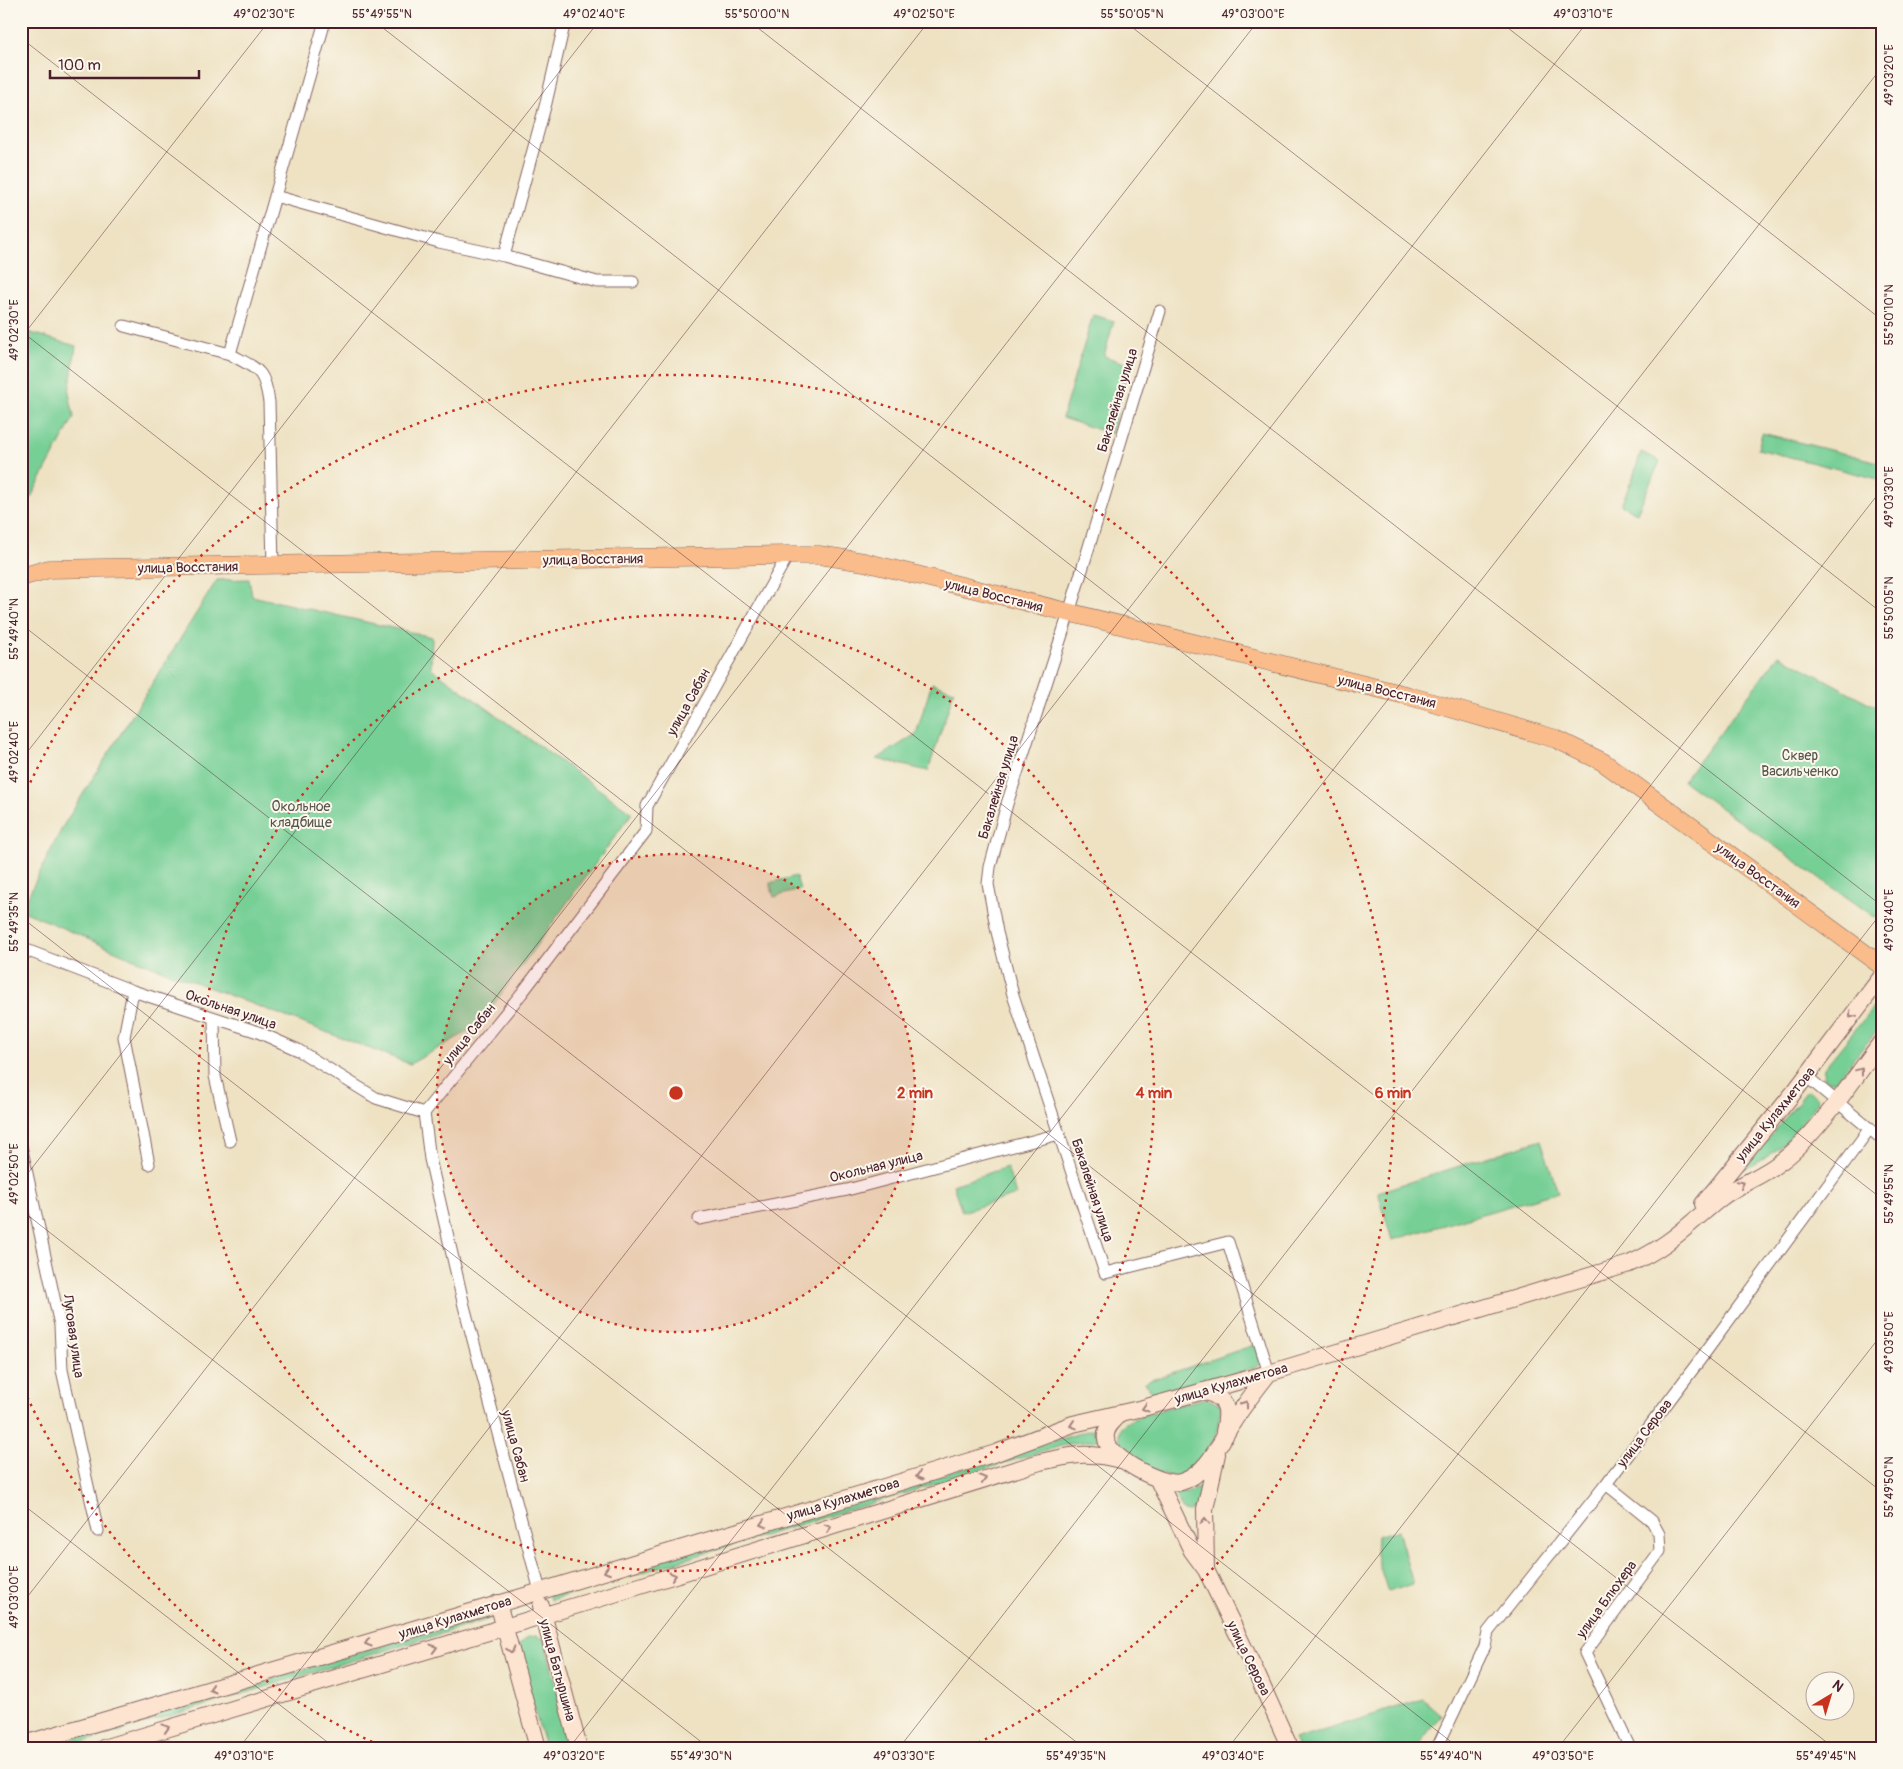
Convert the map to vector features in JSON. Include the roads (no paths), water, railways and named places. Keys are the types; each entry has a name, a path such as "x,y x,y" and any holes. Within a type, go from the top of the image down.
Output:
{"main road":[{"name":"улица Восстания","path":"21,577 49,569 788,555 819,555 862,562 1409,696 1556,738 1603,762 1882,966"},
{"name":"улица Кулахметова","path":"1662,1247 1702,1204 1806,1076 1882,976"},
{"name":"улица Кулахметова","path":"21,1745 996,1453 1073,1424 1120,1414 1269,1373 1629,1264 1662,1247 1734,1188 1779,1164 1794,1151 1837,1100 1882,1041"},
{"path":"1120,1414 1111,1423 1105,1437 1109,1448 1125,1461 1158,1480 1169,1483 1182,1482 1196,1474 1221,1442 1269,1373"},
{"path":"1203,1391 1215,1394 1223,1400 1227,1419 1221,1442"},
{"name":"улица Серова","path":"1206,1570 1205,1509 1221,1442"},
{"name":"улица Кулахметова","path":"103,1748 505,1627 1040,1462 1080,1454 1097,1453 1125,1461"},
{"name":"улица Серова","path":"1158,1480 1192,1551 1206,1570 1255,1670 1290,1748"},
{"name":"улица Батыршина","path":"540,1591 542,1615 579,1748"},
{"path":"498,1603 538,1748"}],"street":[{"path":"230,354 324,21"},
{"path":"504,256 546,103 565,21"},
{"path":"275,196 439,242 504,256 597,282 633,282"},
{"name":"Бакалейная улица","path":"1160,311 1069,613 1007,804 990,867 988,884 996,932 1013,995 1105,1273 1228,1242 1269,1373"},
{"path":"124,326 230,354 259,370 266,380 269,402 273,565"},
{"name":"улица Сабан","path":"540,1591 464,1306 430,1159 424,1113 522,993 646,831 647,806 788,555"},
{"name":"Окольная улица","path":"21,948 133,991 258,1032 298,1050 376,1098 424,1113"},
{"path":"133,991 124,1037 149,1164"},
{"path":"214,1019 215,1076 230,1140"},
{"path":"1806,1076 1882,1139"},
{"name":"улица Серова","path":"1437,1748 1485,1646 1488,1632 1606,1484 1870,1128"},
{"name":"Окольная улица","path":"699,1219 847,1190 1059,1134"},
{"name":"Луговая улица","path":"21,1146 60,1325 62,1370 98,1531"},
{"name":"улица Блюхера","path":"1606,1484 1652,1521 1659,1534 1660,1551 1585,1653 1630,1748"}],"park label":[{"name":"Сквер Васильченко","path":"1800,764"},
{"name":"Окольное кладбище","path":"301,814"}]}
